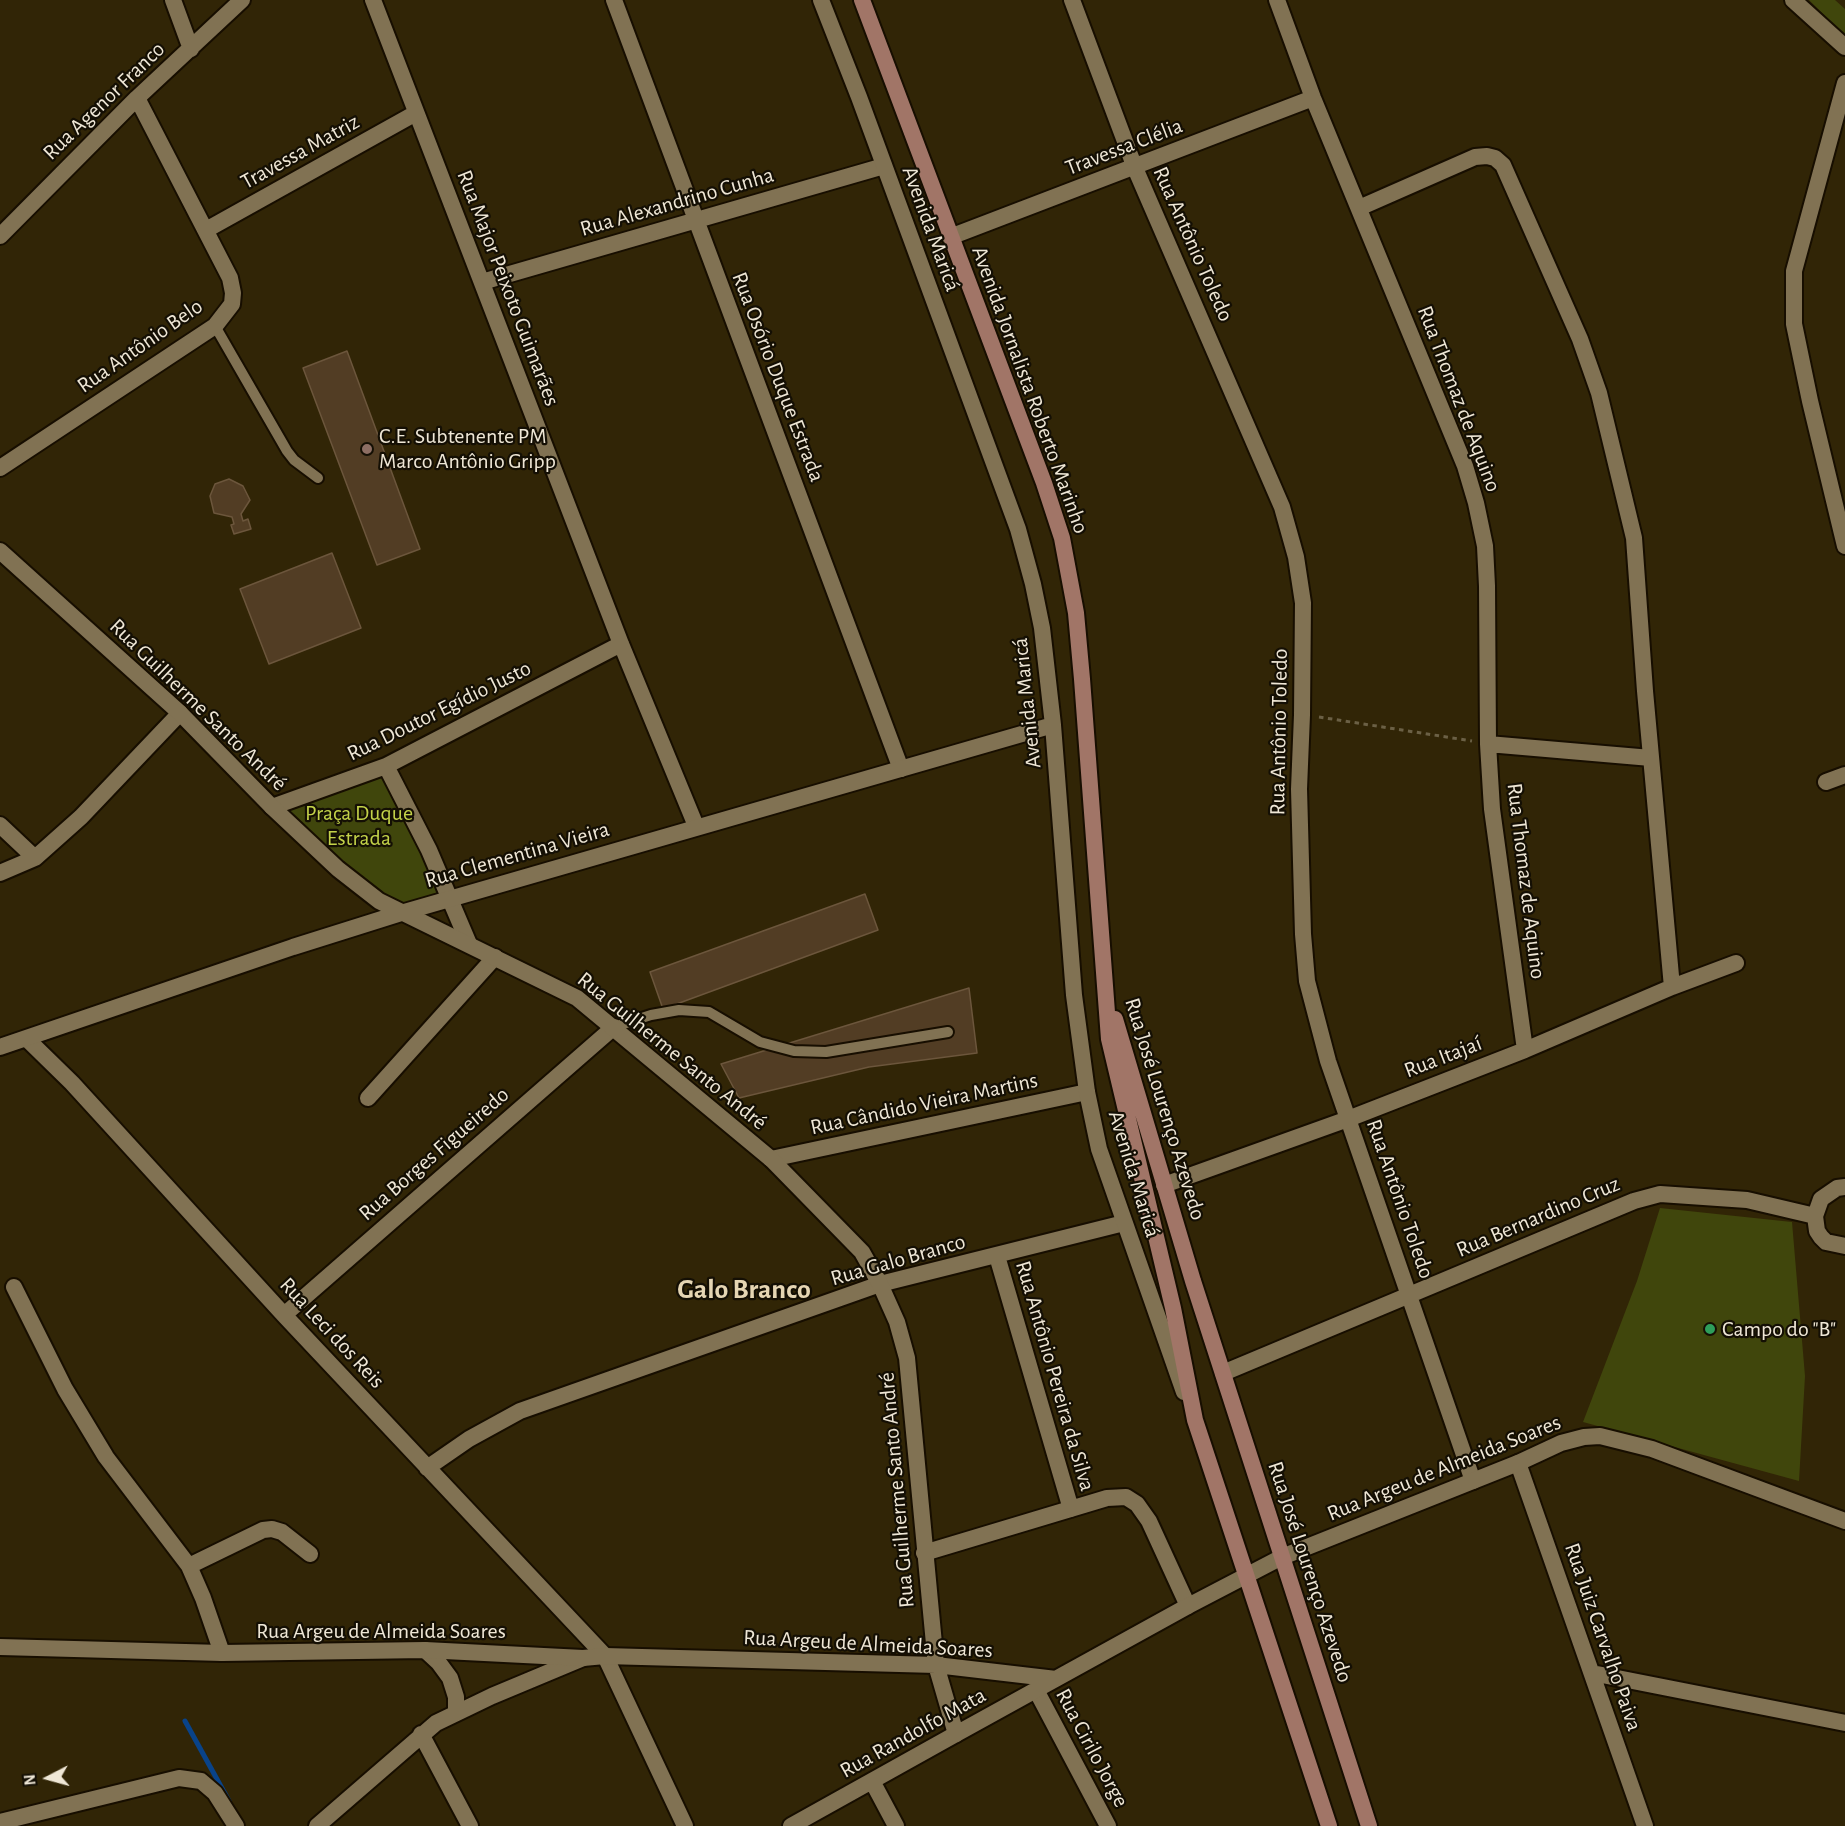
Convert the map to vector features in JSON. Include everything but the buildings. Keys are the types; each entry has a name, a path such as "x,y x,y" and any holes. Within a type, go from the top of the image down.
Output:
{"main road":[{"name":"Avenida Jornalista Roberto Marinho","path":"862,0 1044,483 1062,538 1076,613 1106,990"},
{"name":"Rua José Lourenço Azevedo","path":"1106,990 1223,1373 1369,1826"},
{"name":"Rua José Lourenço Azevedo","path":"1106,990 1109,1039 1173,1308 1195,1420 1329,1826"}],"street":[{"path":"173,0 191,49"},
{"name":"Rua Agenor Franco","path":"0,236 137,98 242,0"},
{"name":"Rua Major Peixoto Guimarães","path":"372,0 621,644 696,826"},
{"name":"Rua Osório Duque Estrada","path":"614,0 901,768"},
{"name":"Avenida Maricá","path":"821,0 1018,530 1033,584 1042,628 1053,725 1074,995 1087,1092 1099,1149 1195,1420"},
{"name":"Rua Antônio Toledo","path":"1072,0 1135,168 1282,507 1296,556 1303,603 1299,789 1303,934 1307,981 1328,1061 1473,1481"},
{"name":"Rua Thomaz de Aquino","path":"1277,0 1313,98 1465,466 1476,503 1485,546 1488,744 1492,809 1525,1050"},
{"path":"1793,0 1845,47"},
{"path":"1845,83 1794,271 1794,324 1845,546"},
{"name":"Rua Antônio Belo","path":"0,468 215,326 232,304 234,293 230,278 137,98"},
{"name":"Travessa Clélia","path":"950,237 1313,98"},
{"name":"Travessa Matriz","path":"206,230 416,113"},
{"path":"1359,208 1475,157 1494,158 1503,165 1580,339 1599,393 1634,538 1672,987"},
{"name":"Rua Alexandrino Cunha","path":"482,282 884,166"},
{"name":"Rua Guilherme Santo André","path":"0,551 180,713 272,807 338,870 379,902 577,998 771,1159 862,1252 897,1322 907,1359 936,1665 956,1734"},
{"name":"Rua Doutor Egídio Justo","path":"272,807 386,766 621,644"},
{"path":"0,873 35,858 81,817 180,713"},
{"name":"Rua Clementina Vieira","path":"0,1047 293,947 401,913 696,826 1053,725"},
{"path":"1488,744 1651,758"},
{"path":"386,766 429,850 469,944"},
{"path":"1826,782 1845,775"},
{"path":"0,825 35,858"},
{"path":"368,1098 495,957"},
{"name":"Rua Itajaí","path":"1164,1185 1348,1119 1525,1050 1672,987 1736,963"},
{"name":"Rua Borges Figueiredo","path":"284,1315 614,1027"},
{"name":"Rua Leci dos Reis","path":"27,1039 72,1083 284,1315 605,1656 685,1826"},
{"name":"Rua Cândido Vieira Martins","path":"771,1159 1087,1092"},
{"path":"1845,1187 1837,1188 1821,1199 1815,1216 1817,1231 1821,1237 1826,1242 1845,1246"},
{"name":"Rua Bernardino Cruz","path":"1223,1373 1634,1201 1660,1194 1747,1200 1815,1216"},
{"name":"Rua Galo Branco","path":"427,1467 469,1439 520,1411 880,1284 1124,1224"},
{"name":"Rua Antônio Pereira da Silva","path":"997,1256 1071,1509"},
{"path":"14,1287 65,1389 106,1457 189,1566 222,1653"},
{"name":"Rua Argeu de Almeida Soares","path":"0,1647 222,1653 425,1650 583,1658 605,1656 936,1665 1056,1679 1282,1557 1518,1463 1561,1443 1584,1437 1600,1436 1652,1449 1845,1521"},
{"name":"Rua Juiz Carvalho Paiva","path":"1518,1463 1645,1826"},
{"path":"924,1553 1107,1498 1126,1497 1137,1504 1149,1521 1188,1606"},
{"path":"189,1566 263,1530 272,1529 282,1532 310,1554"},
{"path":"425,1650 450,1678 456,1697 456,1713"},
{"path":"317,1826 436,1723 583,1658"},
{"path":"1592,1673 1845,1724"},
{"name":"Rua Randolfo Mata","path":"791,1826 1056,1679"},
{"name":"Rua Cirilo Jorge","path":"1036,1690 1108,1826"},
{"path":"421,1734 471,1826"},
{"path":"0,1822 179,1778 201,1781 215,1793 236,1826"},
{"path":"872,1781 896,1826"}],"lane":[{"path":"215,326 287,450 294,460 318,478"},
{"path":"614,1027 651,1015 679,1010 709,1012 760,1042 794,1051 815,1052 948,1032"}],"path":[{"path":"1302,715 1488,744"}],"green space":[{"path":"1809,0 1835,0 1845,9 1845,36"},
{"name":"Praça Duque Estrada","path":"381,768 451,898 401,913 272,807"},
{"name":"Campo do \"B\"","path":"1660,1208 1792,1222 1805,1376 1799,1481 1583,1422 1637,1281"}],"waterway":[{"path":"185,1721 229,1801"}],"place":[{"name":"C.E. Subtenente PM Marco Antônio Gripp","path":"367,449"},
{"name":"Campo do \"B\"","path":"1710,1329"}],"district":[{"name":"Galo Branco","path":"744,1290"}]}
